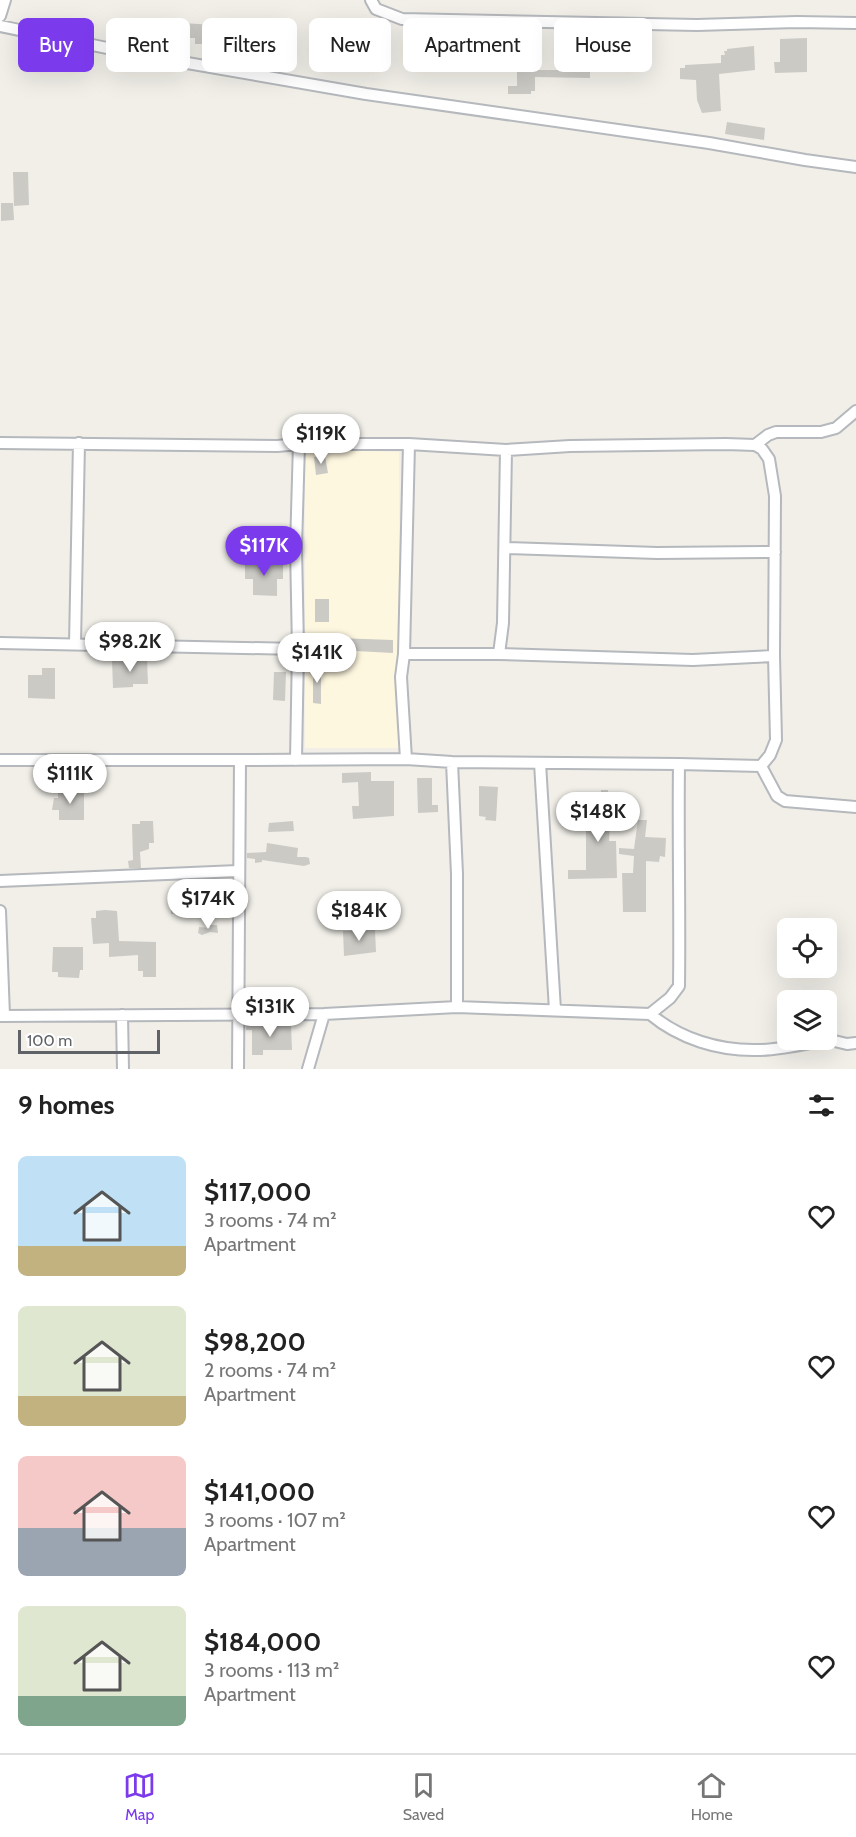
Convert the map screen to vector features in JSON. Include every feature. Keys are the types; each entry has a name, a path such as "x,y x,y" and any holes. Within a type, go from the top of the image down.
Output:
{"street":[{"path":"0,16 5,0"},
{"path":"371,0 376,9 402,19 697,25 856,23"},
{"path":"0,26 153,57 366,94 856,166"},
{"path":"755,445 776,432 821,432 836,428 856,411"},
{"path":"0,443 277,446 409,444 507,450 570,446 755,445 769,459 775,496 776,740 770,755 761,766"},
{"path":"75,644 79,443"},
{"path":"296,760 298,649 296,547 299,444"},
{"path":"406,759 401,677 404,654 409,444"},
{"path":"500,654 503,623 507,450"},
{"path":"505,548 657,553 775,552"},
{"path":"0,642 298,649"},
{"path":"404,654 500,654 693,660 774,656"},
{"path":"0,760 406,759 452,762 761,766"},
{"path":"238,1069 240,760"},
{"path":"452,762 457,874 457,1007"},
{"path":"540,763 555,1010"},
{"path":"651,1014 670,998 679,986 679,764"},
{"path":"761,766 777,796 785,801 856,807"},
{"path":"0,881 238,871"},
{"path":"0,911 2,1016 324,1014 457,1007 555,1010 651,1014 666,1028 691,1039 757,1050 777,1048"},
{"path":"309,1069 324,1014"},
{"path":"122,1015 123,1069"},
{"path":"837,1042 856,1043"}],"shaded area":[{"path":"305,449 399,452 400,748 305,748"}],"building":[{"path":"190,23 202,24 202,44 195,44 195,38 190,38"},
{"path":"807,38 807,72 775,73 774,62 780,62 780,39"},
{"path":"754,46 755,70 719,74 721,111 702,113 697,100 696,80 680,79 680,68 685,68 685,65 721,63 721,55 725,55 724,51 727,49"},
{"path":"542,70 590,72 590,78 535,77 535,91 531,91 531,94 508,94 508,86 517,86 517,72 542,72"},
{"path":"727,122 765,128 764,140 725,134"},
{"path":"13,172 28,172 29,205 14,206"},
{"path":"1,203 13,203 14,220 1,221"},
{"path":"325,456 328,473 316,475 314,457"},
{"path":"245,562 283,562 283,579 277,579 277,596 253,595 253,579 245,579"},
{"path":"315,599 329,599 329,622 315,622"},
{"path":"337,638 393,640 393,653 337,650"},
{"path":"147,659 148,684 113,688 112,660"},
{"path":"313,665 321,665 321,704 313,703"},
{"path":"42,668 55,668 55,699 28,698 28,675 42,675"},
{"path":"274,672 286,672 285,701 273,700"},
{"path":"371,772 371,781 394,781 394,816 353,819 352,806 359,806 358,782 342,783 342,773"},
{"path":"417,778 432,778 432,805 438,805 438,812 418,813"},
{"path":"479,786 498,787 496,821 485,820 486,817 479,816"},
{"path":"84,789 84,820 59,820 59,810 52,810 54,798 58,798 58,790"},
{"path":"601,790 608,790 609,841 616,841 617,878 568,879 568,870 586,870 586,827 579,827 579,814 587,814 588,800 600,801"},
{"path":"638,820 647,820 645,837 666,838 665,857 660,856 659,862 646,861 646,912 623,912 622,873 633,873 634,856 619,854 619,848 634,849"},
{"path":"140,821 153,821 154,843 149,843 149,849 140,852 141,868 129,868 128,861 133,860 132,824 140,824"},
{"path":"293,821 294,831 268,832 269,823"},
{"path":"267,843 298,848 297,857 309,858 310,864 304,866 262,860 262,862 255,863 255,859 247,858 247,853 266,852"},
{"path":"197,890 198,901 193,905 193,916 181,916 181,913 171,914 170,891"},
{"path":"96,911 117,911 119,941 156,942 156,977 143,977 143,971 138,971 138,955 109,957 109,943 93,944 91,918 96,918"},
{"path":"210,925 217,925 218,933 210,932 202,935 198,933 199,927 210,928"},
{"path":"375,930 376,952 344,956 343,931"},
{"path":"53,947 83,947 83,970 80,970 79,978 58,977 58,972 52,972"},
{"path":"246,1022 262,1024 262,1026 291,1025 292,1050 263,1050 263,1055 252,1055 252,1030 246,1030"}]}
